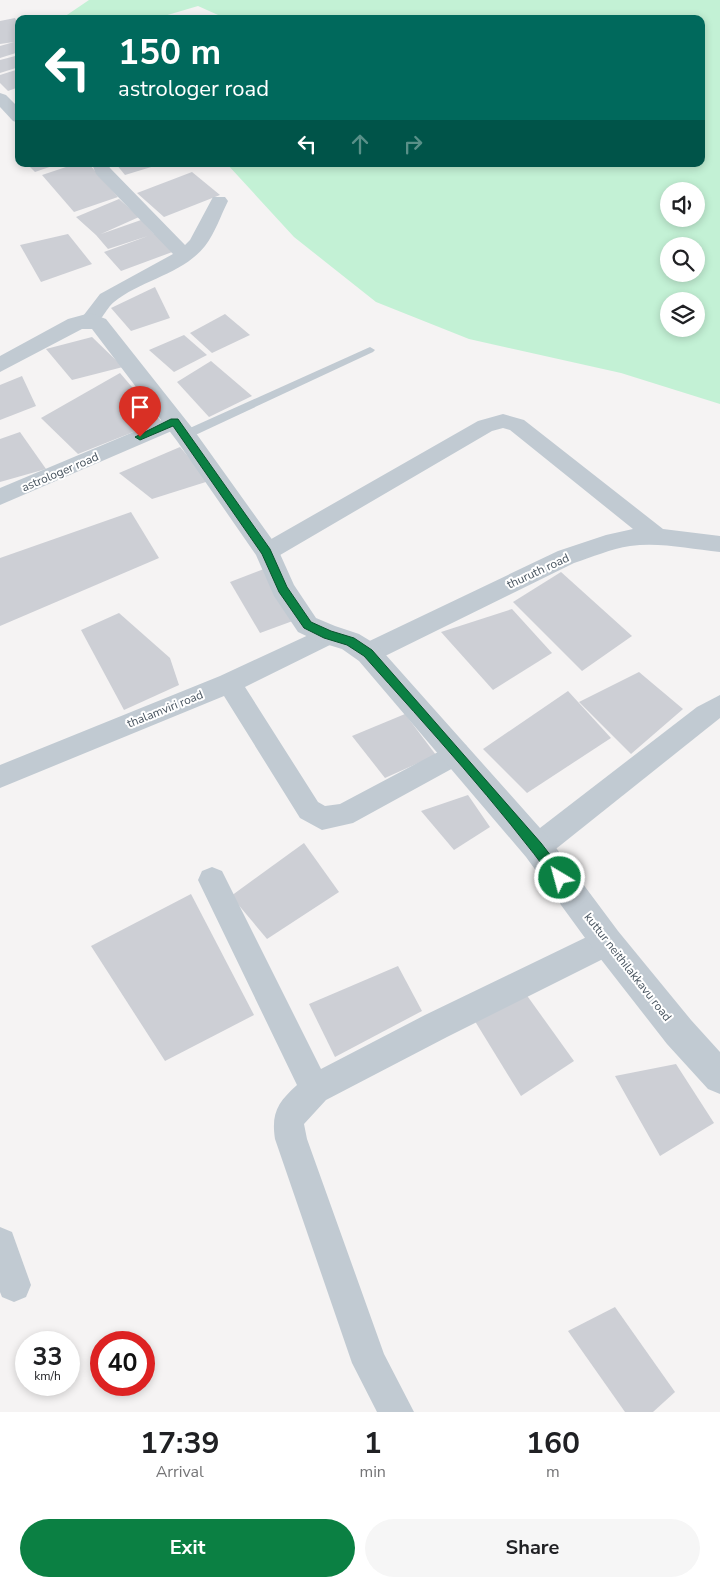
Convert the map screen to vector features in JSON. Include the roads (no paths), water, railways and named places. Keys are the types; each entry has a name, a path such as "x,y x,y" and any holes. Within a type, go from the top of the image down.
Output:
{"street":[{"path":"0,98 15,114"},
{"path":"101,167 184,255"},
{"path":"0,365 75,324 90,320 107,298 184,255 198,243 219,201"},
{"name":"kuttur neithilakkavu road","path":"90,320 99,324 179,428 266,552 282,589 307,625 328,635 350,642 368,653 537,847 607,942 679,1032 720,1077"},
{"path":"266,552 485,426 502,421 517,425 658,537"},
{"name":"astrologer road","path":"0,497 179,428"},
{"name":"thuruth road","path":"368,653 566,557 630,538 658,537 720,544"},
{"name":"thalamviri road","path":"0,777 229,683 328,635"},
{"path":"229,683 308,810 322,818 344,815 457,754"},
{"path":"537,847 720,705"},
{"path":"212,880 316,1089"},
{"path":"396,1412 370,1363 291,1139 288,1120 298,1105 316,1089 436,1026 607,942"},
{"path":"0,1244 14,1286"}],"lane":[{"path":"179,428 370,350"}]}
